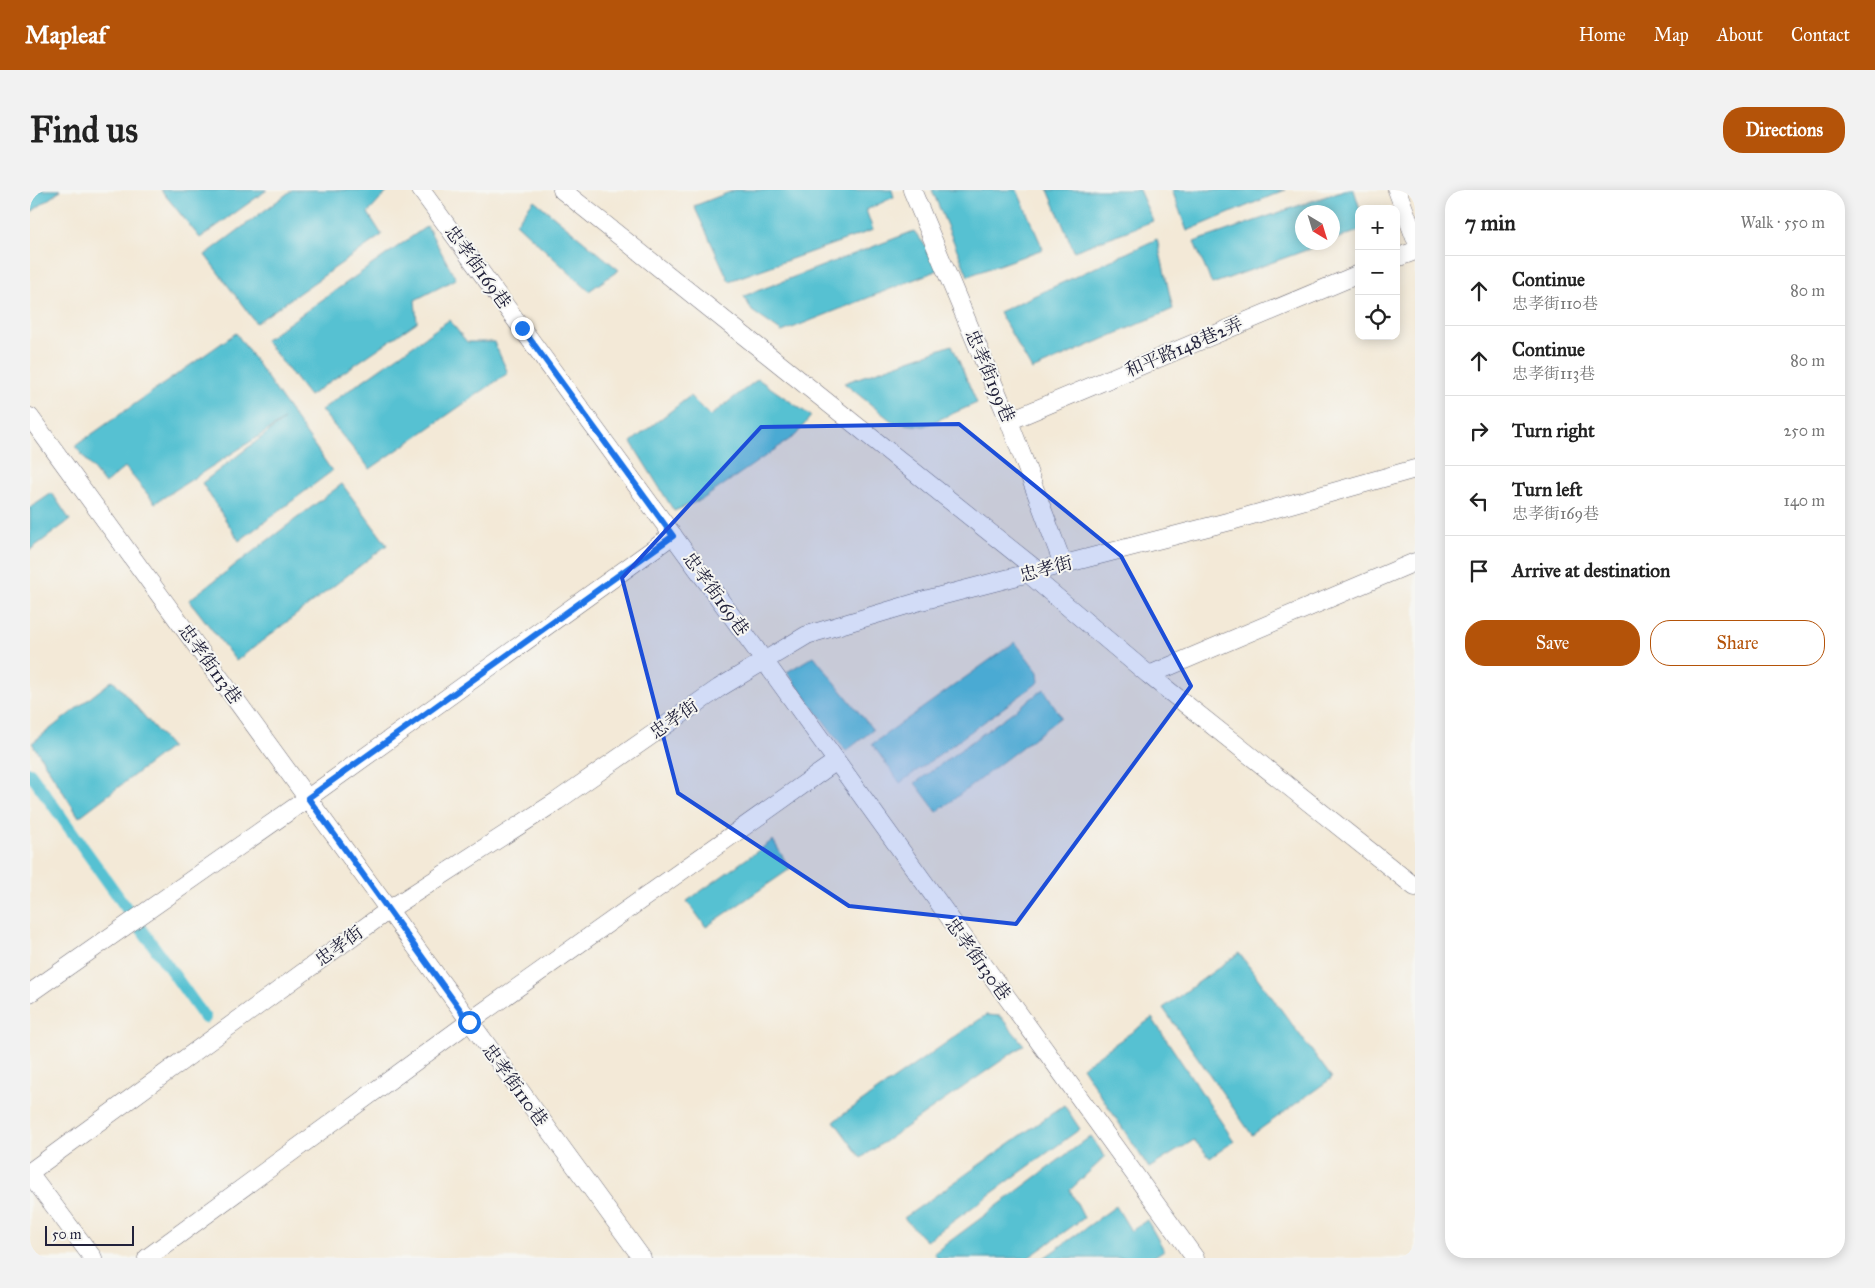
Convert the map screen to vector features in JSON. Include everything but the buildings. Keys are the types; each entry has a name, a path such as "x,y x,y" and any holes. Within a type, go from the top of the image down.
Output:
{"street":[{"name":"忠孝街169巷","path":"421,190 763,659"},
{"path":"562,190 1034,573 1149,675 1415,887"},
{"name":"忠孝街199巷","path":"912,190 1009,421 1063,564"},
{"path":"1396,190 1415,238"},
{"path":"1400,256 1415,250"},
{"name":"和平路148巷2弄","path":"1009,421 1355,276"},
{"name":"忠孝街113巷","path":"30,417 390,910"},
{"name":"忠孝街","path":"30,1173 390,910 557,801 763,659 807,635 822,629 1231,521 1415,469"},
{"path":"30,993 308,798 673,536"},
{"path":"1149,675 1415,562"},
{"name":"忠孝街130巷","path":"763,659 1195,1258"},
{"path":"147,1258 469,1022 836,762"},
{"name":"忠孝街110巷","path":"390,910 469,1022 642,1258"},
{"path":"30,1173 93,1258"}],"highlighted area":[{"path":"959,424 1121,556 1191,686 1016,924 849,906 678,793 622,578 761,427"}],"water":[{"path":"30,190 61,190 30,213"},
{"path":"161,190 267,190 200,238"},
{"path":"292,190 389,190 368,213 382,235 256,323 205,255"},
{"path":"735,190 892,190 894,197 866,210 873,230 729,281 694,206"},
{"path":"932,190 1017,190 1043,249 968,276"},
{"path":"1048,190 1139,190 1153,221 1074,251"},
{"path":"1172,190 1285,190 1187,231"},
{"path":"1344,190 1354,190 1359,205 1355,205 1355,232 1340,238 1340,205 1301,205"},
{"path":"534,200 619,270 589,291 516,223"},
{"path":"1295,207 1295,250 1307,250 1212,284 1194,242"},
{"path":"427,226 456,279 415,300 417,322 309,396 265,340"},
{"path":"914,231 943,268 782,332 752,311 744,296"},
{"path":"1157,239 1173,309 1032,370 999,312"},
{"path":"449,320 467,342 494,342 508,373 370,469 321,410"},
{"path":"236,333 332,471 239,541 202,483 284,420 155,503 125,467 105,484 75,446"},
{"path":"952,345 977,403 924,426 894,423 844,383"},
{"path":"758,379 811,416 796,435 703,499 674,511 631,442 690,396 710,416"},
{"path":"342,484 387,545 236,661 189,600"},
{"path":"52,493 70,520 30,550 30,508"},
{"path":"1015,642 1038,672 1039,682 900,783 872,744"},
{"path":"814,656 873,730 846,751 787,672"},
{"path":"113,680 171,747 79,817 32,743"},
{"path":"1044,689 1061,717 937,812 915,783"},
{"path":"773,840 790,869 706,927 687,901"},
{"path":"1239,953 1332,1078 1252,1135 1163,1008"},
{"path":"986,1015 1000,1016 1024,1045 861,1158 834,1121"},
{"path":"1152,1018 1234,1141 1210,1158 1194,1140 1149,1168 1082,1067"},
{"path":"1064,1105 1080,1129 926,1241 904,1218"},
{"path":"1091,1136 1105,1157 1070,1190 1084,1218 1028,1258 938,1258 934,1253"},
{"path":"1116,1206 1131,1231 1147,1220 1164,1250 1152,1258 1044,1258"}],"waterway":[{"path":"30,773 205,1018"}],"route":[{"path":"469,1022 308,798 673,536 522,328"}]}
